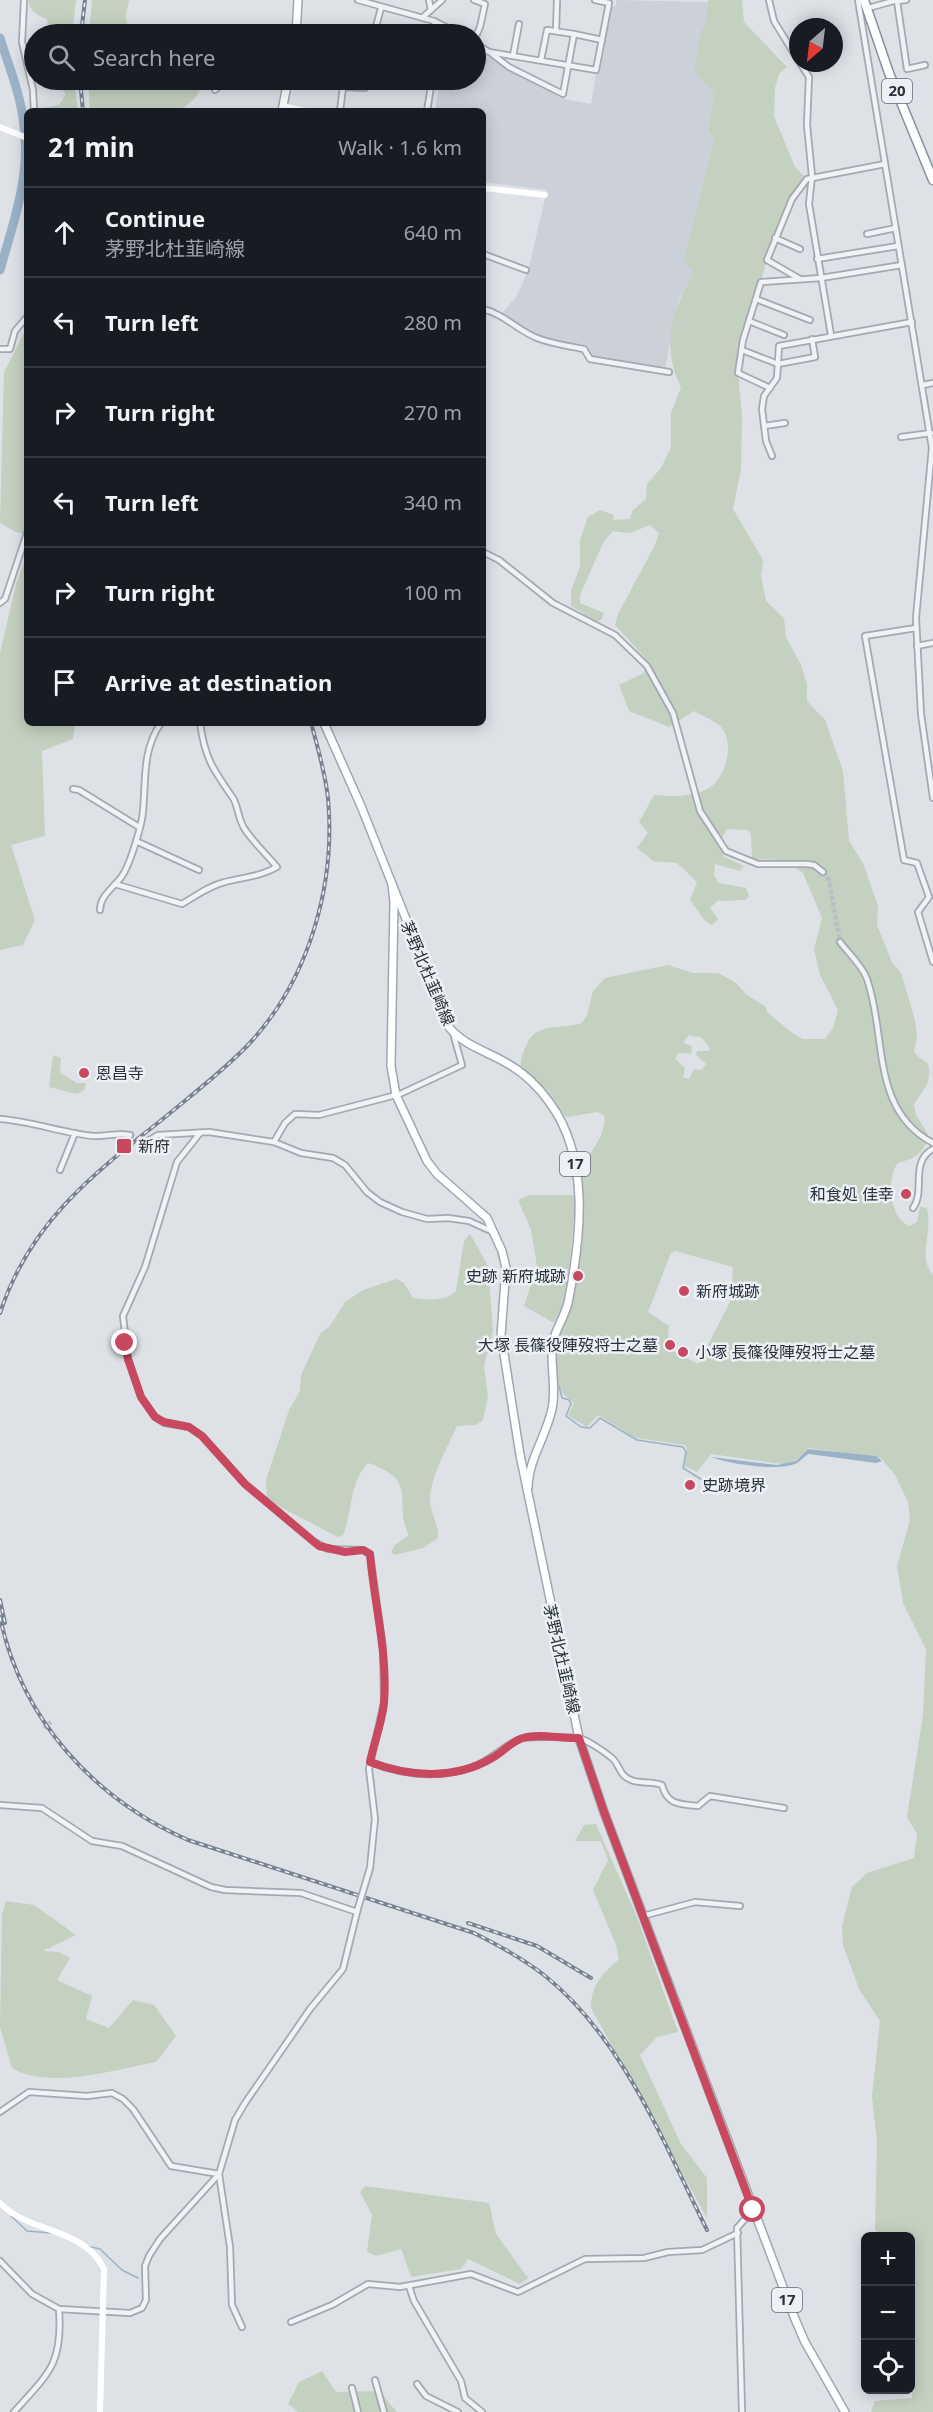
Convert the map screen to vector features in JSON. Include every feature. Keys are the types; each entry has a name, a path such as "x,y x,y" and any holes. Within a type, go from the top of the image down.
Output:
{"highway":[{"name":"20","path":"864,0 889,73 933,179"}],"main road":[{"path":"297,24 298,0"},
{"path":"283,108 286,90"},
{"name":"茅野北杜韮崎線","path":"325,726 392,884 435,995 453,1033 515,1068 535,1085 559,1116 577,1169 579,1211 569,1299 553,1342 555,1394 548,1422 531,1463 528,1504"},
{"name":"茅野北杜韮崎線","path":"392,884 394,902 391,1066 396,1095 427,1161 437,1174 487,1218 496,1234 506,1268 501,1335 528,1504 579,1738 643,1916 805,2343 845,2412"}],"street":[{"path":"24,0 22,42 24,51"},
{"path":"358,0 381,8 423,17 440,24"},
{"path":"429,0 431,10"},
{"path":"423,17 442,0"},
{"path":"474,0 485,4 481,24"},
{"path":"556,31 557,0"},
{"path":"489,52 596,70 609,3 595,0"},
{"path":"769,0 774,21 789,46"},
{"path":"858,0 898,246 923,385 931,414 931,481 918,581 916,628 921,714 933,798"},
{"path":"872,7 906,0"},
{"path":"897,1 907,69 925,65"},
{"path":"377,24 381,8"},
{"path":"513,56 519,24"},
{"path":"541,60 547,30 602,40"},
{"path":"486,50 509,67 563,94 574,34"},
{"path":"806,72 809,77 807,125 812,176 809,204 831,335"},
{"path":"33,90 34,108"},
{"path":"340,108 343,90"},
{"path":"428,108 431,90"},
{"path":"0,127 24,136"},
{"path":"800,279 767,260 792,199 812,176 885,164"},
{"path":"486,188 545,195"},
{"path":"867,234 896,228"},
{"path":"775,238 800,249"},
{"path":"817,259 898,246"},
{"path":"486,255 526,270"},
{"path":"770,388 738,373 749,321 761,282 821,278 902,265"},
{"path":"756,299 810,320"},
{"path":"486,310 500,313 509,323 539,339 584,349 590,359 669,372"},
{"path":"0,349 10,349 15,331 24,320"},
{"path":"749,321 784,335"},
{"path":"772,456 766,441 764,426 764,396 777,378 779,346 912,322"},
{"path":"742,350 778,364 815,357 812,339"},
{"path":"923,385 933,383"},
{"path":"764,426 785,423"},
{"path":"901,437 931,432"},
{"path":"0,603 4,599 24,542"},
{"path":"486,554 499,560 553,603 615,635 647,666 673,713 700,811 726,851 758,864 806,864 819,867 823,872"},
{"path":"916,628 865,636 904,860 912,859 917,863 929,897 918,912 933,962"},
{"path":"917,646 933,643"},
{"path":"100,910 101,901 127,866 136,841 144,811 146,757 153,734 159,726"},
{"path":"115,884 182,904 216,885 256,877 277,867 244,827 235,810 234,800 215,775 203,744 200,726"},
{"path":"73,789 79,790 139,827"},
{"path":"136,841 199,870"},
{"path":"840,942 866,977 875,1008 879,1051 886,1086 909,1124 933,1143"},
{"path":"274,1142 285,1123 295,1114 319,1115 396,1095 462,1065 453,1033"},
{"path":"0,1119 96,1137 121,1133 130,1135"},
{"path":"60,1170 75,1133"},
{"path":"0,2261 32,2294 59,2309 130,2313 142,2308 146,2300 145,2265 149,2256 166,2231 219,2174 225,2162 232,2129 245,2103 310,2009 343,1969 370,1868 375,1834 370,1762 384,1702 383,1648 373,1589 370,1554 363,1550 345,1552 319,1546 245,1484 202,1436 189,1427 164,1422 155,1417 141,1397 128,1359 123,1316 145,1267 177,1162 200,1133"},
{"path":"141,1141 146,1142 158,1136 200,1133 245,1136 274,1142 301,1153 333,1158 349,1169 367,1192 380,1202 402,1212 427,1219 448,1218 469,1221 496,1234"},
{"path":"913,1208 917,1202 919,1170 923,1158 933,1149"},
{"path":"370,1762 394,1771 447,1773 472,1767 492,1758 520,1738 530,1736 579,1738 614,1760 620,1772 632,1781 662,1785 665,1797 674,1804 698,1806 710,1796 784,1808"},
{"path":"0,1805 42,1808 92,1841 122,1846 211,1887 225,1890 301,1893 357,1910"},
{"path":"643,1916 695,1902 740,1906"},
{"path":"0,2112 22,2094 29,2092 87,2096 112,2093 123,2099 133,2109 171,2166 219,2174"},
{"path":"219,2174 230,2247 232,2305 242,2327"},
{"path":"0,2203 17,2217 84,2244 93,2252 104,2269 105,2313 100,2412"},
{"path":"742,2412 738,2233 740,2223 753,2210"},
{"path":"291,2322 332,2305 368,2284 409,2286 471,2274 518,2292 585,2259 644,2258 668,2252 702,2250 738,2233"},
{"path":"409,2286 414,2301 461,2381 465,2398 482,2412"},
{"path":"14,2412 54,2366 61,2342 59,2309"},
{"path":"375,2380 384,2412"},
{"path":"417,2384 426,2397 458,2412"},
{"path":"352,2388 358,2412"},
{"path":"469,2412 472,2403"}],"shaded area":[{"path":"616,0 709,2 706,25 714,94 708,130 714,139 696,211 693,272 678,302 665,369 591,357 585,348 538,336 510,321 502,313 516,297 528,271 547,190 486,182 486,108 435,108 438,90 486,90 486,56 506,69 564,99 591,104 596,74 601,67 611,8 616,5"}],"green space":[{"path":"28,0 76,0 73,24 47,24 47,19 30,7"},
{"path":"92,0 129,0 127,24 90,24"},
{"path":"708,0 742,0 744,22 787,67 779,74 775,88 774,116 795,167 807,179 792,199 767,260 743,340 738,373 742,415 741,470 733,509 763,560 761,576 766,601 784,618 786,637 801,665 807,684 807,701 825,720 843,771 849,841 863,863 878,906 877,925 892,962 901,973 915,1020 917,1037 914,1051 928,1064 929,1070 926,1086 914,1104 916,1115 928,1134 927,1140 919,1154 898,1163 894,1169 891,1187 894,1207 903,1222 910,1226 917,1222 920,1207 927,1208 926,1261 933,1275 933,2412 871,2412 875,2401 912,2398 912,2394 915,2394 915,2232 877,2232 875,2229 877,2141 872,2097 880,2021 859,1989 843,1945 842,1926 852,1887 867,1873 914,1858 917,1834 907,1817 923,1715 926,1649 903,1603 897,1566 910,1520 908,1502 895,1475 881,1458 809,1448 795,1461 782,1464 711,1454 697,1472 684,1466 687,1448 685,1445 636,1438 600,1416 597,1416 587,1427 568,1416 574,1403 565,1396 558,1383 556,1353 580,1247 582,1206 579,1165 592,1151 599,1138 603,1129 604,1115 597,1112 568,1117 564,1115 549,1092 521,1067 524,1051 529,1039 535,1033 549,1028 582,1023 587,1015 593,991 605,978 668,965 693,973 718,973 735,982 747,995 765,1006 768,1013 803,1039 825,1039 833,1028 838,1010 820,975 814,949 822,918 803,873 784,860 752,859 751,835 748,830 727,829 721,840 723,856 744,866 740,871 715,864 714,875 719,883 746,888 749,896 746,900 717,901 710,908 718,919 712,925 706,922 690,900 697,882 677,863 653,861 637,848 648,833 639,822 654,795 690,795 709,788 721,776 728,749 724,732 719,725 694,711 669,727 629,711 619,685 644,673 646,659 615,625 618,614 654,547 659,533 650,525 630,533 613,531 603,543 580,595 580,603 604,613 602,619 597,622 571,606 571,591 580,567 580,540 588,517 600,510 614,515 613,520 630,519 633,510 646,499 647,484 661,468 671,447 671,413 681,387 671,357 670,343 675,315 693,272 684,260 714,139 708,130 714,94 694,70 702,29 706,25","holes":["689,1035 702,1038 710,1048 708,1051 697,1051 696,1055 706,1064 702,1070 694,1069 689,1079 683,1077 685,1068 675,1059 679,1053 691,1054 692,1046 683,1043","675,1251 733,1267 731,1300 698,1364 667,1348 669,1326 648,1312 671,1253"]},
{"path":"62,90 75,90 78,108 43,108 59,105 66,94"},
{"path":"89,90 200,90 193,100 182,108 90,108"},
{"path":"24,333 24,533 16,532 0,523 4,372"},
{"path":"24,563 24,726 75,726 73,739 42,751 45,836 11,845 35,920 23,945 0,950 0,653 16,584"},
{"path":"53,1055 61,1058 60,1073 77,1083 86,1083 84,1090 77,1094 49,1087"},
{"path":"529,1195 574,1195 576,1197 566,1299 554,1323 524,1306 537,1266 531,1230 519,1202 520,1199"},
{"path":"470,1234 488,1266 493,1331 484,1366 488,1397 483,1420 476,1425 457,1426 436,1473 430,1501 438,1538 423,1548 395,1555 391,1552 395,1545 409,1535 403,1512 400,1485 384,1470 368,1463 357,1479 346,1526 343,1535 338,1537 267,1500 266,1480 289,1410 300,1391 301,1375 320,1334 330,1326 345,1302 363,1290 396,1279 404,1283 413,1298 435,1299 451,1295 456,1291 464,1241"},
{"path":"596,1824 637,1917 678,2032 657,2037 640,2055 681,2144 707,2178 707,2218 591,2008 595,1986 619,1959 616,1945 593,1890 608,1860 601,1841 575,1841 584,1825"},
{"path":"6,1901 34,1905 76,1935 43,1951 59,1952 70,1958 57,1980 92,1996 86,2019 109,2028 133,2000 154,2005 176,2036 156,2062 63,2078 27,2074 12,2068 0,2027 2,1915"},
{"path":"365,2186 489,2203 496,2234 528,2278 520,2284 468,2259 461,2269 411,2277 401,2249 376,2256 367,2252 372,2215 360,2192"},
{"path":"322,2371 336,2392 379,2391 397,2412 298,2412 288,2404 299,2382"}],"water":[{"path":"808,1449 876,1456 882,1461 876,1463 809,1454 789,1466 767,1467 711,1457 777,1465 796,1461"}],"waterway":[{"path":"0,38 14,81 24,126"},
{"path":"0,270 20,199 24,172"},
{"path":"559,1386 562,1398 569,1400 571,1404 566,1416 581,1427 590,1428 600,1418 637,1440 683,1447 686,1452 683,1468 707,1483"},
{"path":"11,2216 27,2231 51,2233"},
{"path":"87,2246 100,2249 122,2270 138,2278"}],"tunnel":[{"path":"823,872 829,880 840,942"},
{"path":"130,1135 141,1141"},
{"path":"44,1728 51,1722"}],"railway":[{"path":"82,24 85,0"},
{"path":"81,90 83,108"},
{"path":"0,1313 12,1282 27,1254 64,1205 109,1163 205,1085 238,1055 269,1019 287,991 314,930 327,864 328,798 312,726"},
{"path":"0,1600 5,1623"},
{"path":"0,1617 10,1654 25,1689 44,1722 93,1778 122,1802 154,1823 188,1840 474,1933 510,1952 544,1975 572,2000 619,2060 657,2127 707,2230"},
{"path":"468,1923 537,1946 591,1978"}],"place":[{"name":"恩昌寺","path":"84,1073"},
{"name":"新府","path":"124,1146"},
{"name":"和食処 佳幸","path":"906,1194"},
{"name":"史跡 新府城跡","path":"578,1276"},
{"name":"新府城跡","path":"684,1291"},
{"name":"大塚 長篠役陣歿将士之墓","path":"670,1345"},
{"name":"小塚 長篠役陣歿将士之墓","path":"683,1352"},
{"name":"史跡境界","path":"690,1485"}],"route":[{"path":"125,1343 141,1397 155,1417 164,1422 189,1427 202,1436 245,1484 319,1546 345,1552 363,1550 370,1554 373,1589 383,1648 384,1702 370,1762 394,1771 424,1774 447,1773 472,1767 492,1758 520,1738 530,1736 579,1738 604,1812 753,2210"}]}
